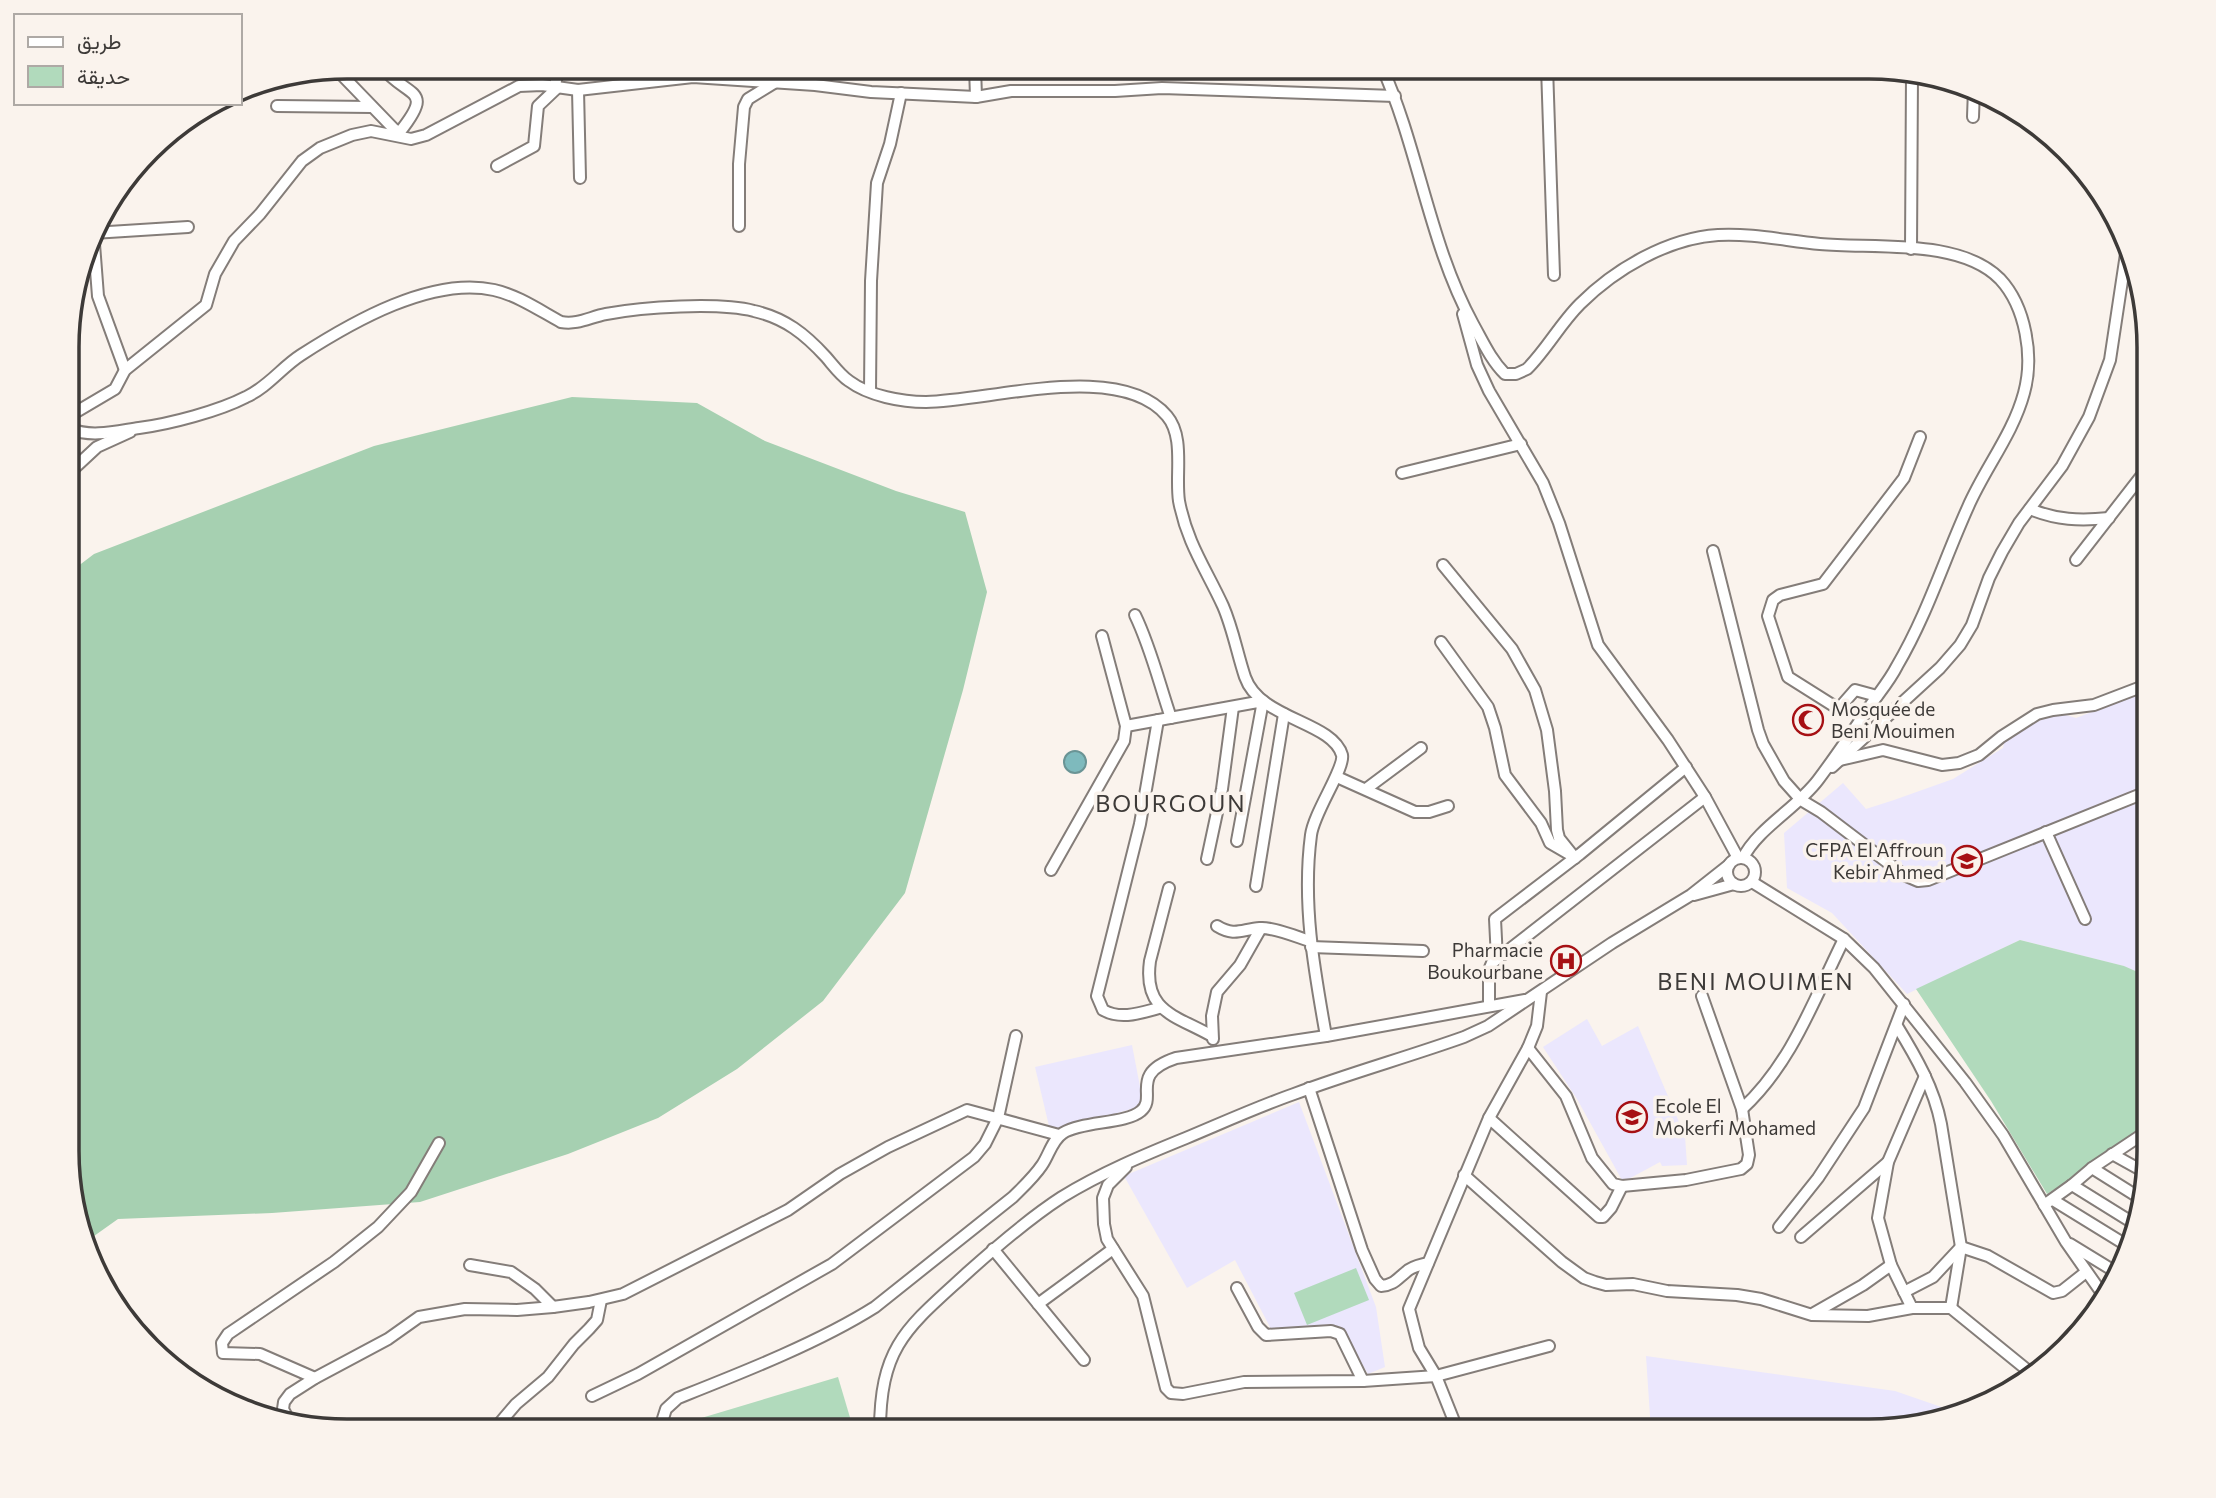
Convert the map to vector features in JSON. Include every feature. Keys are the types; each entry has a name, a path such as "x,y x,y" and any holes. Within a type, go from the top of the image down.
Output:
{"street":[{"path":"345,79 399,132 411,139"},
{"path":"398,79 417,95 419,104 399,132"},
{"path":"497,166 534,146 538,106 556,87 557,79"},
{"path":"79,410 115,389 125,370 206,305 215,274 234,241 261,214 302,161 320,148 352,135 371,131 411,139 446,126 496,96 519,86 578,90 675,79"},
{"path":"726,79 976,97 1012,90 1115,91 1162,88 1395,96"},
{"path":"975,79 976,97"},
{"path":"1388,79 1395,96 1433,229 1459,298 1477,365 1543,483 1559,523 1598,645 1686,767 1741,861 1755,873 1752,881 1740,886 1734,884 1691,895"},
{"path":"1546,79 1554,275"},
{"path":"739,226 744,107 748,99 776,82"},
{"path":"1911,249 1912,82"},
{"path":"578,90 580,178"},
{"path":"870,391 871,281 877,183 890,144 901,93"},
{"path":"1973,117 1974,100"},
{"path":"277,106 372,107"},
{"path":"105,231 188,227"},
{"path":"1459,298 1495,364 1505,373 1516,374 1527,369 1581,303 1600,287 1640,260 1670,246 1716,234 1952,253 1978,264 2000,279 2016,303 2026,333 2028,369 2025,393 2012,424 1969,505 1938,583 1897,667 1817,781 1801,800 1761,835 1728,875 1734,884"},
{"path":"95,257 97,296 125,370"},
{"path":"1817,781 1940,668 1960,645 1972,625 1989,578 2002,552 2062,466 2089,417 2110,360 2124,265"},
{"path":"79,432 137,428 232,404 265,386 299,356 383,309 411,298 459,288 492,289 511,294 561,322 570,324 605,314 688,307 752,310 774,317 799,330 843,376 870,391 903,400 962,400 1084,386 1107,387 1150,402 1165,413 1175,432 1177,481 1188,539 1224,608 1246,680 1263,701 1314,729 1340,750 1342,766 1321,805 1311,838 1310,944 1326,1036"},
{"path":"79,405 88,405"},
{"path":"79,464 97,447 137,428"},
{"path":"1877,695 1855,690 1841,706 1834,706 1793,682 1786,673 1768,616 1773,600 1780,595 1823,584 1904,478 1920,437"},
{"path":"1402,473 1521,444"},
{"path":"2076,560 2137,482"},
{"path":"2030,509 2047,516 2078,521 2109,518"},
{"path":"1713,551 1763,744 1784,781 1801,800 1904,875 1918,881 1928,880 2137,795"},
{"path":"1443,565 1512,649 1535,690 1547,730 1557,830 1559,838 1575,858"},
{"path":"1135,615 1151,648 1153,664 1171,718"},
{"path":"1051,870 1124,741 1126,726 1102,636"},
{"path":"1441,642 1488,707 1505,775 1541,823 1550,843 1575,858"},
{"path":"1840,760 1883,750 1942,765 1959,763 1979,755 2037,714 2094,705 2137,689"},
{"path":"1126,726 1263,701"},
{"path":"1237,841 1263,701"},
{"path":"1207,859 1222,789 1233,706"},
{"path":"1256,886 1284,714"},
{"path":"1158,720 1140,824 1097,996 1103,1010 1117,1015 1137,1014 1159,1008"},
{"path":"1366,789 1421,748"},
{"path":"1497,959 1495,919 1686,767"},
{"path":"1337,777 1415,812 1429,813 1448,806"},
{"path":"1489,1006 1489,970 1497,959 1705,797"},
{"path":"2046,832 2085,919"},
{"path":"880,1419 884,1380 901,1338 911,1324 993,1249 1064,1196 1133,1160 1310,1088 1464,1037 1488,1026 1741,861"},
{"path":"1752,881 1844,939 1874,968 1965,1082 2003,1135 2048,1202 2066,1242 2099,1289"},
{"path":"1169,888 1148,973 1152,993 1159,1008 1212,1035"},
{"path":"1217,926 1226,932 1245,932 1261,928 1310,944 1423,951"},
{"path":"1214,1052 1212,1016 1217,992 1240,965 1261,928"},
{"path":"1742,1109 1763,1089 1780,1066 1844,939"},
{"path":"1454,1419 1436,1376 1419,1348 1409,1309 1489,1118 1528,1048 1537,1026 1541,992"},
{"path":"1528,1048 1566,1096 1592,1158 1606,1179 1613,1184 1622,1186 1686,1180 1741,1169 1747,1164 1749,1156 1742,1109 1702,996"},
{"path":"663,1419 666,1409 678,1398 853,1321 875,1307 1013,1197 1032,1178 1059,1135 1076,1128 1138,1114 1146,1105 1148,1076 1156,1068 1176,1058 1326,1036 1530,999"},
{"path":"1779,1227 1818,1178 1864,1108 1904,1004"},
{"path":"1897,1026 1919,1062 1938,1107 1961,1247 1951,1308"},
{"path":"592,1396 638,1374 832,1264 974,1157 985,1144 998,1118 1016,1036"},
{"path":"1913,1308 1891,1265 1878,1218 1888,1162 1925,1076"},
{"path":"1310,1088 1362,1250 1375,1279 1381,1286 1389,1285 1414,1267 1428,1263"},
{"path":"284,1412 284,1402 290,1394 388,1339 419,1317 465,1309 517,1310 554,1307 624,1294 788,1210 840,1174 888,1147 967,1110 1059,1135"},
{"path":"1489,1118 1598,1217 1603,1217 1611,1208 1622,1186"},
{"path":"2048,1202 2137,1138"},
{"path":"316,1378 260,1354 223,1353 222,1343 228,1334 334,1262 378,1227 411,1192 439,1143"},
{"path":"2112,1154 2137,1168"},
{"path":"1133,1160 1108,1185 1103,1198 1104,1224 1107,1239 1143,1296 1166,1388 1171,1393 1183,1394 1244,1382 1363,1381 1436,1376 1549,1346"},
{"path":"1801,1237 1888,1162"},
{"path":"2092,1168 2134,1194"},
{"path":"1464,1175 1562,1262 1584,1278 1606,1285 1633,1284 1667,1291 1737,1295 1812,1315 1868,1317 1913,1308 1951,1308 2026,1369"},
{"path":"2072,1185 2128,1220"},
{"path":"2048,1202 2121,1242"},
{"path":"2066,1242 2110,1269"},
{"path":"1961,1247 1988,1256 2053,1293 2062,1291 2086,1272"},
{"path":"1905,1292 1933,1277 1961,1247"},
{"path":"993,1249 1084,1360"},
{"path":"1038,1304 1113,1249"},
{"path":"470,1265 511,1272 554,1307"},
{"path":"1812,1315 1864,1285 1891,1265"},
{"path":"1237,1288 1258,1327 1266,1335 1331,1331 1340,1334 1363,1381"},
{"path":"504,1419 516,1404 548,1377 597,1320 601,1300"}],"shaded area":[{"name":"CFPA El Affroun Kebir Ahmed","path":"2137,695 2137,972 2020,940 1907,994 1832,913 1787,888 1784,833 1843,783 1866,809 1953,779 2003,748 2005,739 2056,712 2076,718"},
{"name":"Ecole El Mokerfi Mohamed","path":"1587,1019 1602,1046 1638,1026 1685,1136 1687,1165 1662,1166 1660,1162 1623,1182 1577,1099 1543,1047"},
{"path":"1132,1045 1142,1097 1138,1107 1055,1131 1049,1126 1035,1067"},
{"path":"1299,1102 1376,1307 1385,1367 1368,1374 1340,1326 1272,1331 1235,1260 1187,1288 1124,1176"},
{"path":"1646,1356 1895,1391 1945,1408 1887,1419 1650,1419"}],"green space":[{"path":"572,397 697,403 765,441 896,491 965,512 987,592 963,690 905,893 823,1001 737,1069 658,1118 568,1154 420,1202 272,1213 118,1219 93,1237 79,1169 79,565 94,554 374,446"},
{"path":"2020,940 2124,966 2137,972 2137,1137 2047,1194 1991,1101 1916,989"},
{"path":"1356,1268 1369,1300 1307,1325 1294,1293"},
{"path":"838,1377 850,1419 698,1419"}],"water":[{"path":"1071,751 1079,751 1086,758 1086,766 1079,773 1071,773 1064,766 1064,758"}],"place":[{"name":"Mosquée de Beni Mouimen","path":"1808,720"},
{"name":"CFPA El Affroun Kebir Ahmed","path":"1967,861"},
{"name":"Pharmacie Boukourbane","path":"1566,961"},
{"name":"Ecole El Mokerfi Mohamed","path":"1632,1117"}],"district":[{"name":"BOURGOUN","path":"1171,804"},
{"name":"BENI MOUIMEN","path":"1756,982"}]}
